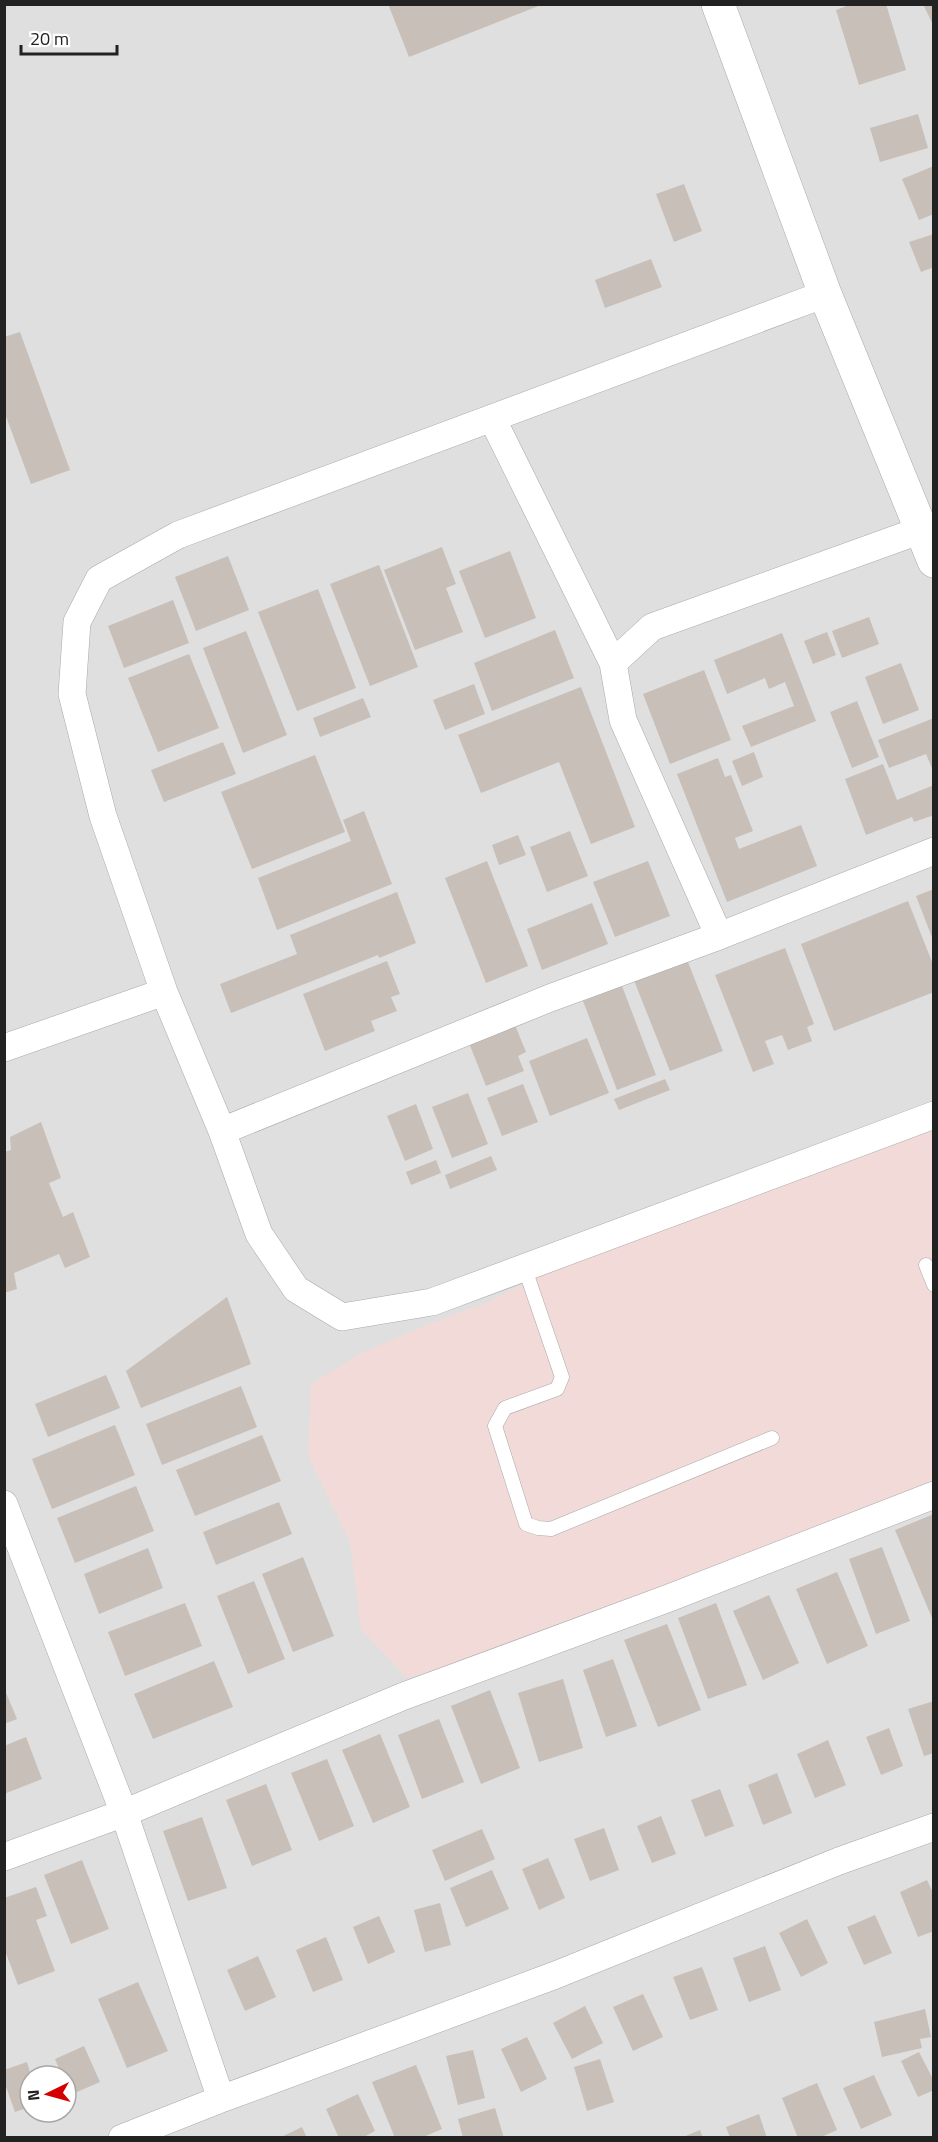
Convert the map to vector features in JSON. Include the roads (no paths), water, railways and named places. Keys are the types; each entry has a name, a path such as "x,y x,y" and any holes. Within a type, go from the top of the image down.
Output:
{"street":[{"path":"718,4 825,294 933,561"},
{"path":"825,294 178,536 99,579 77,622 72,694 103,816 164,992 222,1131 259,1234 296,1289 342,1317 432,1302 933,1116"},
{"path":"492,418 614,663 623,720 719,936"},
{"path":"614,663 652,627 921,530"},
{"path":"222,1131 550,998 719,936 933,851"},
{"path":"4,1048 164,992"},
{"path":"4,1857 124,1813 404,1696 669,1598 933,1495"},
{"path":"4,1504 124,1813 221,2099"},
{"path":"122,2138 554,1976 838,1861 933,1827"}],"lane":[{"path":"926,1265 933,1285"},
{"path":"525,1269 562,1377 557,1389 505,1408 495,1426 526,1524 551,1529 772,1438"}]}
